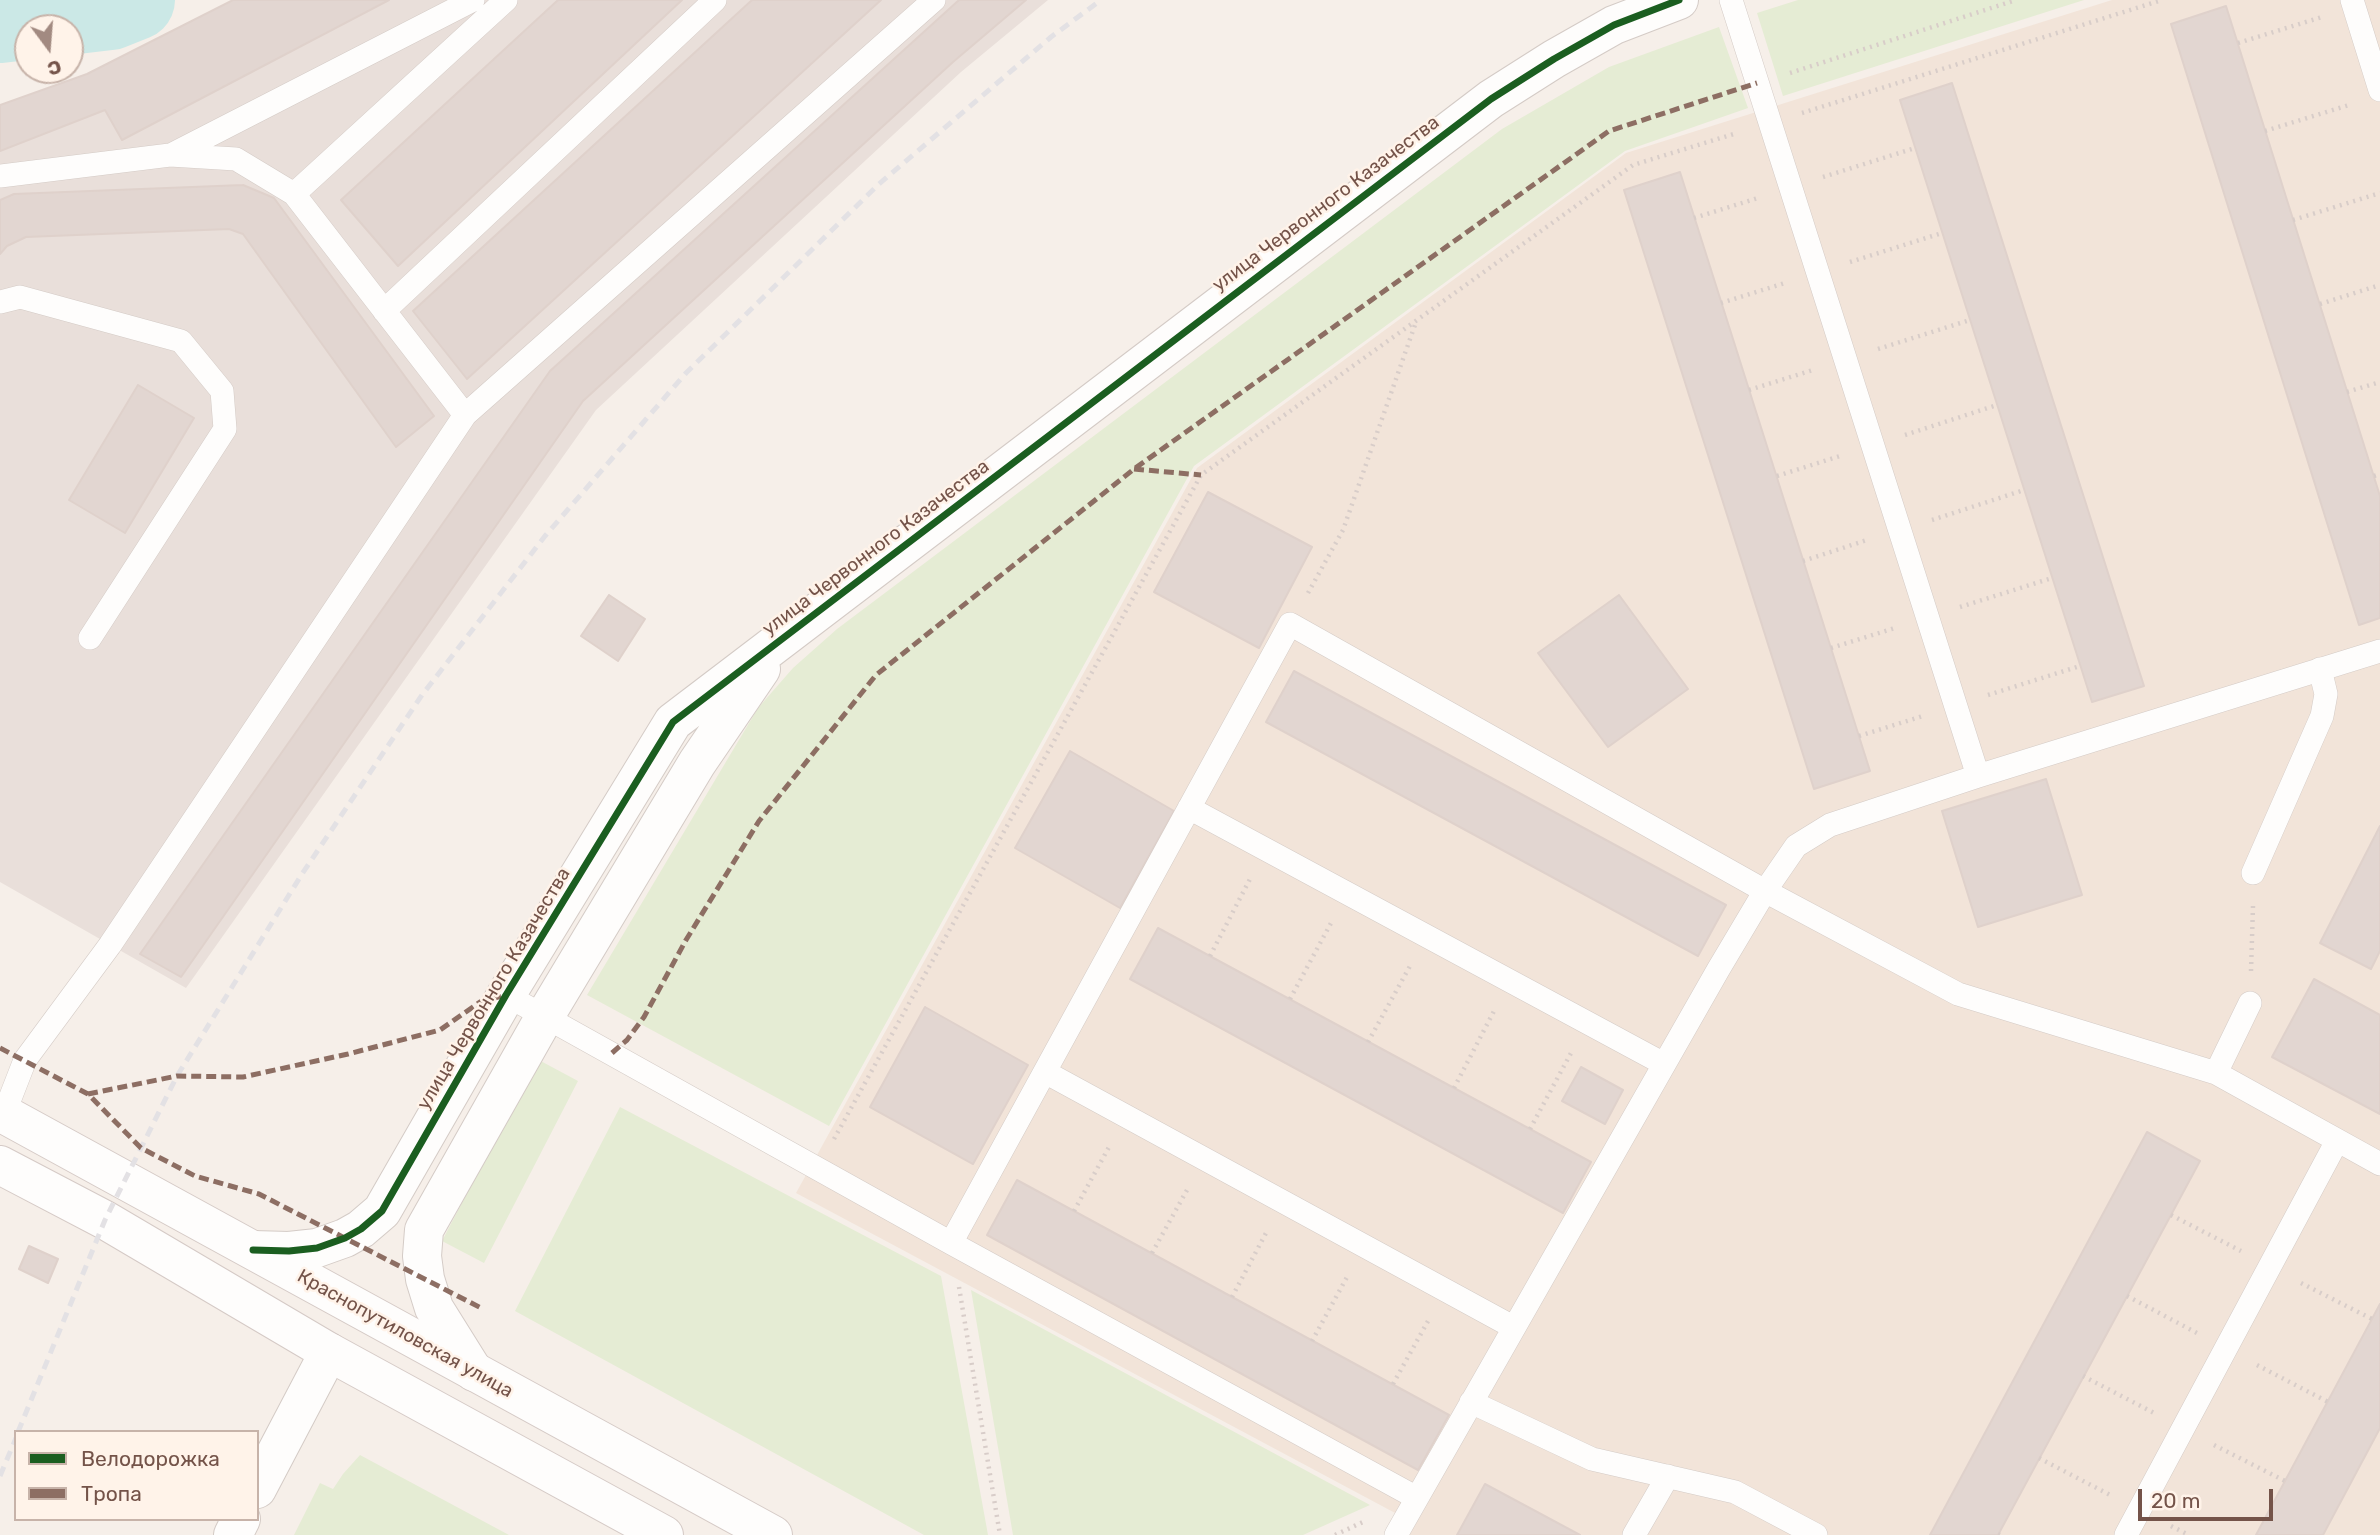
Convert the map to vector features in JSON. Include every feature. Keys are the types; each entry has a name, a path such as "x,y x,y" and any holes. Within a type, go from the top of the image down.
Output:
{"street":[{"name":"улица Червонного Казачества","path":"253,1250 289,1251 317,1248 353,1233 382,1211 506,995 673,722 1491,99 1614,25 1679,0"},
{"name":"улица Червонного Казачества","path":"474,1372 434,1308 425,1279 422,1256 424,1230 545,1016 697,763 780,641"},
{"name":"Краснопутиловская улица","path":"2,1113 773,1535"},
{"path":"0,1165 105,1220 329,1352 664,1535"},
{"path":"259,1485 329,1352"}],"lane":[{"path":"170,155 473,0"},
{"path":"294,194 506,0"},
{"path":"384,311 715,0"},
{"path":"2,1113 25,1060 110,945 465,415 934,0"},
{"path":"1731,0 1978,776"},
{"path":"2353,4 2380,90"},
{"path":"0,176 170,155 236,159 294,194 465,415"},
{"path":"0,302 20,297 181,341 222,391 225,429 90,638"},
{"path":"951,1243 1290,624 1765,891 1958,994 2216,1073 2380,1164"},
{"path":"1396,1535 1765,891 1796,846 1830,825 2380,651"},
{"path":"2253,873 2322,716 2326,694 2320,669"},
{"path":"1189,808 1664,1065"},
{"path":"506,995 1417,1498"},
{"path":"2216,1073 2250,1003"},
{"path":"1045,1072 1513,1327"},
{"path":"2126,1535 2337,1141"},
{"path":"1471,1402 1592,1459 1735,1492 1816,1535"},
{"path":"1634,1535 1668,1476"}],"path":[{"path":"1757,83 2016,0"},
{"path":"818,1168 1201,475 1633,165 2162,0"},
{"path":"2238,44 2353,4"},
{"path":"2265,131 2354,103"},
{"path":"2293,220 2380,193"},
{"path":"2320,304 2380,285"},
{"path":"1290,624 1343,530 1416,322"},
{"path":"2347,392 2380,382"},
{"path":"2374,476 2380,474"},
{"path":"1210,956 1265,850"},
{"path":"2250,1003 2253,873"},
{"path":"1290,999 1346,893"},
{"path":"1368,1042 1426,936"},
{"path":"1454,1088 1509,981"},
{"path":"1530,1129 1587,1023"},
{"path":"1074,1211 1125,1116"},
{"path":"1152,1253 1204,1159"},
{"path":"1231,1297 1283,1202"},
{"path":"951,1243 1000,1535"},
{"path":"1312,1340 1364,1246"},
{"path":"1392,1384 1445,1290"}],"shaded area":[{"path":"233,0 1048,0 961,72 596,410 186,988 0,882 0,105 59,84 84,84 84,75"},
{"path":"2112,0 2380,0 2380,1535 1386,1535 1397,1514 796,1193 1197,468 1626,153"}],"green space":[{"path":"1798,0 2084,0 1783,96 1757,13"},
{"path":"1719,27 1748,108 1625,151 1194,466 829,1126 587,995 758,708 793,668 837,629 1502,129 1609,67"},
{"path":"537,1059 578,1081 484,1263 442,1241"},
{"path":"620,1107 941,1276 988,1535 924,1535 515,1311"},
{"path":"971,1290 1370,1505 1303,1535 1013,1535"},
{"path":"360,1455 509,1535 294,1535 320,1483 333,1489"}],"building":[{"path":"233,0 389,0 122,140 105,110 0,151 0,105 59,84 84,84 84,75"},
{"path":"558,0 682,0 398,266 341,200"},
{"path":"752,0 881,0 467,379 413,311"},
{"path":"959,0 1026,0 953,62 583,401 181,977 140,954 550,371"},
{"path":"2226,6 2380,496 2380,618 2359,625 2171,24"},
{"path":"1952,83 2144,686 2092,702 1900,100"},
{"path":"1680,172 1870,771 1814,789 1624,190"},
{"path":"243,185 274,198 434,416 396,447 243,234 229,229 26,237 7,246 0,254 0,200 14,194"},
{"path":"138,385 194,418 125,533 69,500"},
{"path":"1208,492 1312,547 1259,648 1154,592"},
{"path":"609,595 645,619 618,661 581,636"},
{"path":"1619,595 1688,689 1608,747 1538,653"},
{"path":"1294,671 1726,905 1698,956 1266,722"},
{"path":"1070,751 1174,811 1120,908 1015,848"},
{"path":"2046,779 2082,895 1978,927 1942,811"},
{"path":"2380,826 2380,951 2371,969 2320,943"},
{"path":"1158,928 1591,1162 1563,1213 1130,979"},
{"path":"2314,979 2380,1015 2380,1114 2272,1057"},
{"path":"925,1007 1028,1065 973,1164 870,1107"},
{"path":"1581,1067 1623,1090 1605,1124 1562,1101"},
{"path":"2147,1132 2200,1161 2171,1215 1998,1535 1930,1535"},
{"path":"1017,1180 1449,1415 1418,1470 987,1235"},
{"path":"29,1246 58,1259 48,1283 19,1269"},
{"path":"2380,1304 2380,1428 2323,1535 2256,1535"},
{"path":"1485,1484 1580,1535 1457,1535"}],"waterway":[{"path":"0,23 110,10 135,0"}],"railway":[{"path":"19,1430 105,1220 177,1076 302,874 422,695 545,536 686,373 879,184 1051,37 1101,0"},
{"path":"0,1476 14,1443"}],"marked path":[{"path":"612,1053 627,1040 644,1017 686,940 759,821 876,675 1134,469 1609,131 1757,83"},
{"path":"1134,469 1201,475"},
{"path":"88,1094 177,1076 243,1077 348,1054 440,1030 480,1002 506,995"},
{"path":"0,1048 88,1094 141,1148 195,1176 259,1194 483,1309"}],"cycle path":[{"path":"253,1250 289,1251 317,1248 361,1229 382,1211 506,995 673,722 1491,99 1614,25 1679,0"}]}
